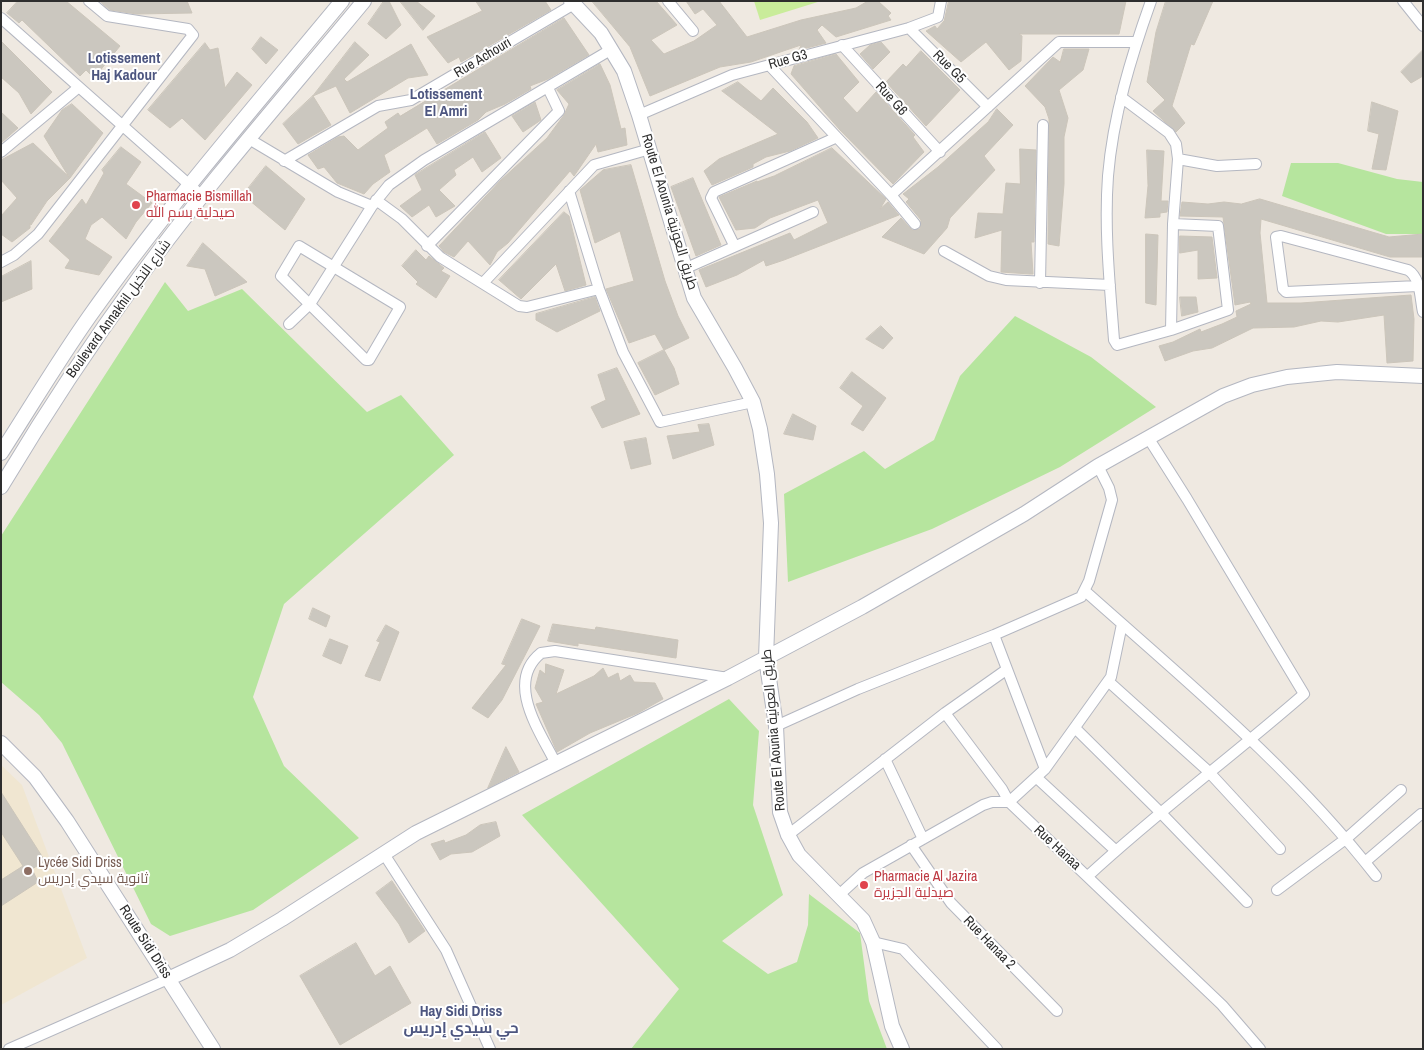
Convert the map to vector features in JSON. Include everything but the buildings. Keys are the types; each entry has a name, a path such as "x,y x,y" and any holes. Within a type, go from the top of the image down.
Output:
{"street":[{"path":"1,262 14,255 38,234 191,38 192,33 188,29 107,16 89,1"},
{"name":"Boulevard Annakhil شارع النخيل","path":"1,454 88,318 190,185 342,1"},
{"name":"Boulevard Annakhil شارع النخيل","path":"1,487 101,331 202,196 364,1"},
{"path":"668,1 693,31"},
{"name":"Rue G3","path":"640,115 732,75 909,28 940,15 941,1"},
{"path":"1151,1 1121,97 1108,175 1107,252 1116,344 1172,330 1227,312 1218,226 1173,224"},
{"path":"1403,1 1423,26"},
{"name":"Route El Aounia طريق العونية","path":"573,3 612,48 624,71 640,115 694,298 753,402 760,428 766,465 771,523 766,658 776,726 780,812 788,834 799,855 863,920 874,942 892,1026 902,1049"},
{"name":"Rue Achouri","path":"284,161 378,106 411,100 573,3"},
{"path":"1,18 202,196"},
{"name":"Rue G5","path":"909,28 988,107"},
{"path":"891,195 1059,42 1137,42"},
{"name":"Rue G6","path":"842,45 940,152"},
{"path":"289,324 310,304 374,203 390,185 424,160 548,88 612,48"},
{"path":"770,66 835,138 891,195 915,224"},
{"path":"1,152 79,87"},
{"path":"427,246 559,111 548,88"},
{"path":"1121,97 1174,138 1178,159 1173,224 1172,330"},
{"path":"1040,283 1044,125"},
{"path":"734,245 711,198 714,192 835,138"},
{"path":"250,139 338,192 374,203 402,219 440,257 523,307 599,289"},
{"path":"483,283 569,191 600,161 650,149"},
{"path":"1178,159 1217,166 1256,164"},
{"path":"569,191 599,289 624,352 660,422 753,402"},
{"path":"684,269 734,245 813,212"},
{"path":"1418,286 1286,292 1283,289 1276,237 1281,236 1408,270 1413,274 1418,286 1423,312"},
{"path":"298,246 401,308 369,360 366,360 310,304 280,276 298,246"},
{"path":"944,251 989,276 1019,282 1110,285"},
{"path":"9,1049 230,950 314,899 416,833 728,678 862,607 1024,514 1098,466 1223,396 1252,385 1287,377 1337,372 1423,376"},
{"name":"Rue Hanaa","path":"944,713 1002,789 1009,802 1088,876 1115,850 1208,771 1252,739 1304,694 1149,439"},
{"path":"776,726 858,690 994,636 1075,600 1085,591 1112,500 1109,488 1098,466"},
{"path":"1085,591 1252,739 1347,838 1376,876"},
{"path":"839,895 859,876 983,804 1009,802 1037,778 1076,729 1113,674 1122,624"},
{"path":"994,636 1045,769"},
{"path":"556,764 533,718 524,688 531,666 541,653 555,651 728,678"},
{"path":"788,834 944,713 1006,670"},
{"path":"1108,681 1208,771 1280,849"},
{"path":"1076,729 1160,812 1246,902"},
{"name":"Route Sidi Driss","path":"1,743 35,777 67,821 213,1049"},
{"path":"885,759 923,839"},
{"path":"1037,778 1115,850"},
{"path":"1277,890 1347,838 1401,790"},
{"path":"1365,862 1421,814"},
{"name":"Rue Hanaa 2","path":"911,845 951,903 1057,1011"},
{"path":"384,854 446,950 490,1049"},
{"path":"1088,876 1222,1005 1255,1048"},
{"path":"874,942 903,949 997,1049"}],"shaded area":[{"name":"Lycée Sidi Driss ثانوية سيدي إدريس","path":"1,765 22,785 87,958 1,1005"}],"green space":[{"path":"754,1 821,1 760,20"},
{"path":"1291,163 1338,163 1397,179 1423,182 1423,234 1386,234 1282,196"},
{"path":"165,282 188,311 242,289 367,412 401,395 454,455 284,604 253,697 284,766 359,838 253,910 170,936 151,924 62,743 39,715 1,682 1,536"},
{"path":"1015,316 1091,357 1156,407 1060,467 932,529 788,582 784,494 864,451 885,469 934,440 960,376"},
{"path":"729,699 759,731 753,805 783,895 722,941 768,974 797,962 808,925 809,894 860,933 869,1001 887,1049 631,1049 679,989 522,815"}],"place":[{"name":"Pharmacie Bismillah صيدلية بسم الله","path":"136,205"},
{"name":"Lycée Sidi Driss ثانوية سيدي إدريس","path":"28,871"},
{"name":"Pharmacie Al Jazira صيدلية الجزيرة","path":"864,885"}],"district":[{"name":"Lotissement Haj Kadour","path":"124,68"},
{"name":"Lotissement El Amri","path":"446,104"},
{"name":"Hay Sidi Driss حي سيدي إدريس","path":"461,1020"}]}
